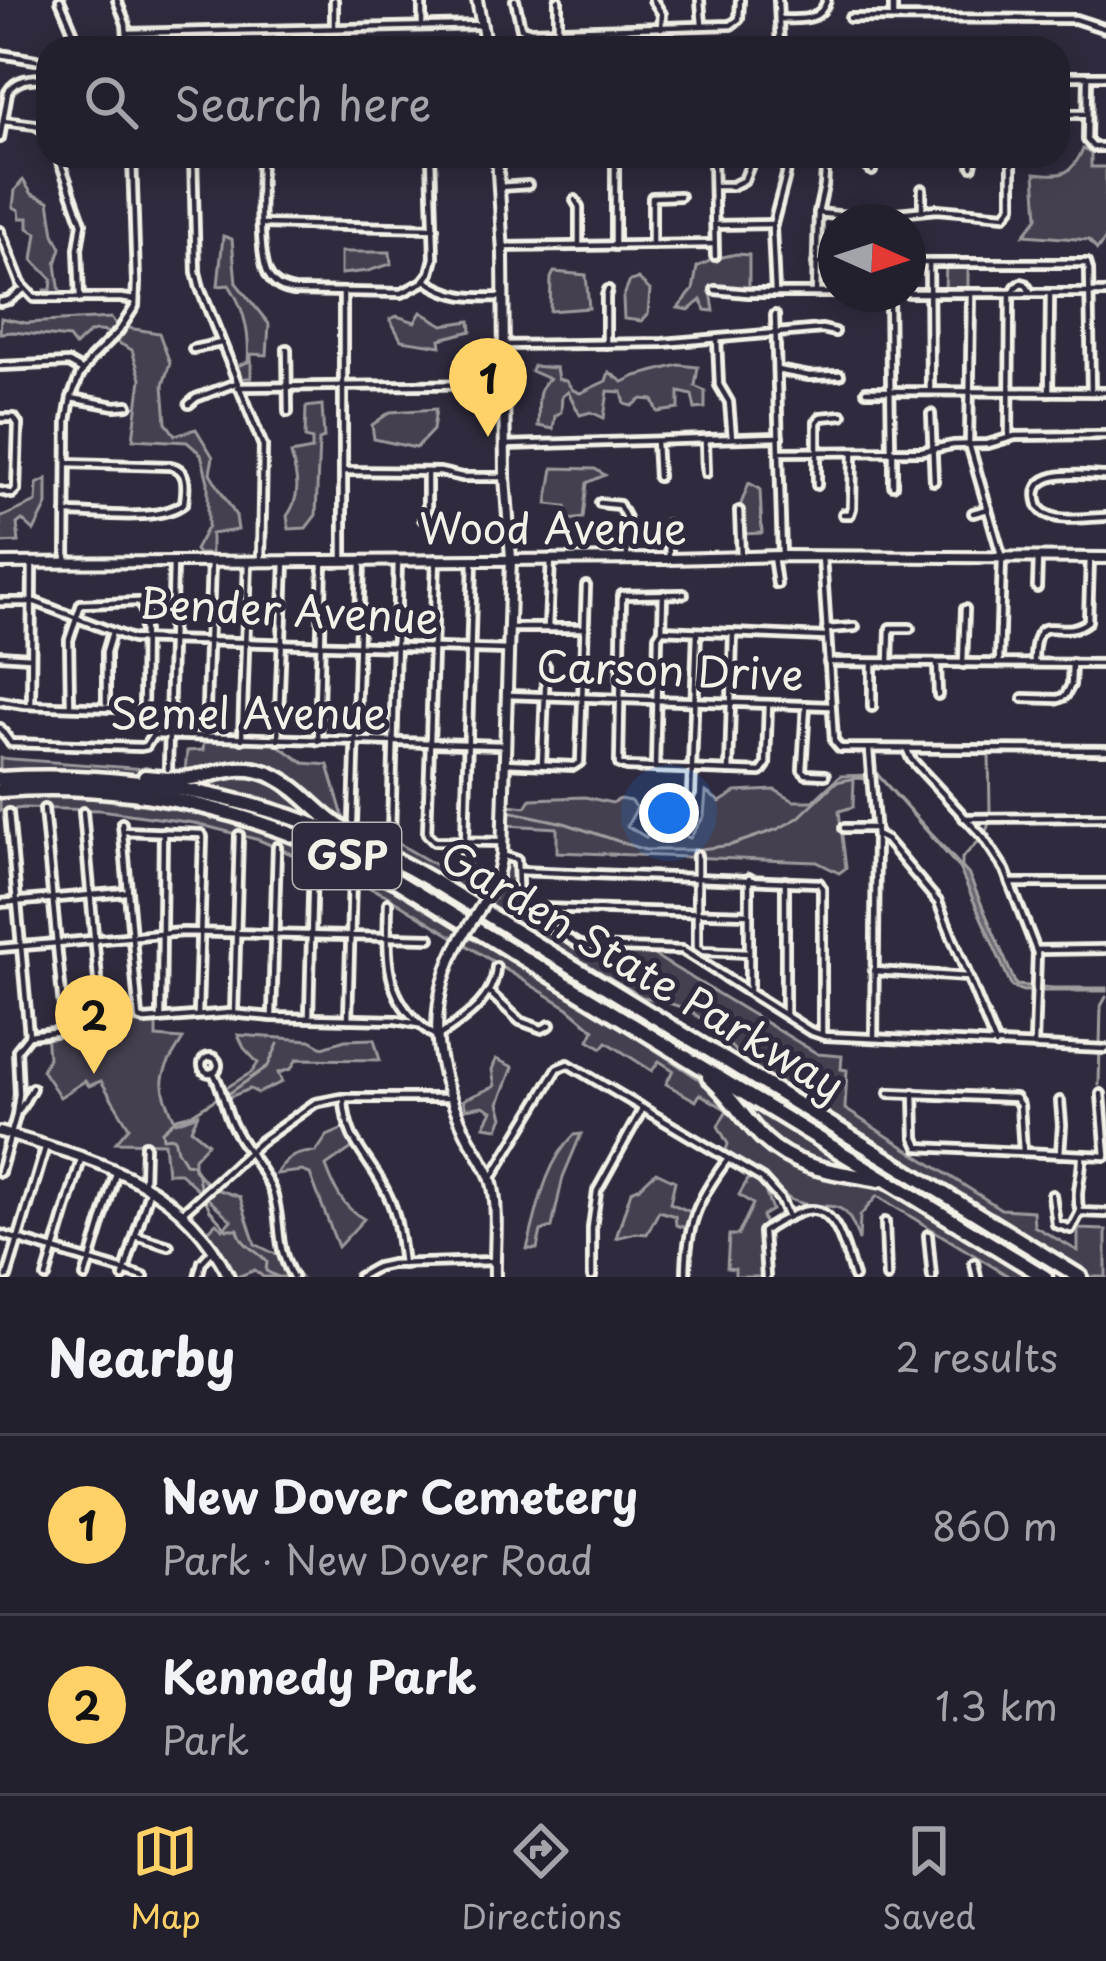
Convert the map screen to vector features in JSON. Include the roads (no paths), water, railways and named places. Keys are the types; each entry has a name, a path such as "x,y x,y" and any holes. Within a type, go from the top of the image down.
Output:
{"highway":[{"path":"88,778 103,773 179,779 246,767 301,792 358,842"},
{"name":"Garden State Parkway","path":"0,779 88,778 196,793 254,806 358,842 433,881 1080,1277"},
{"name":"Garden State Parkway","path":"0,790 143,795 202,806 295,833 397,881 1046,1277"},
{"path":"680,1053 731,1098 764,1139 791,1159 892,1183"}],"street":[{"path":"60,0 73,31"},
{"path":"118,0 127,36"},
{"path":"334,0 334,28"},
{"path":"422,0 422,26"},
{"path":"477,0 483,36"},
{"path":"515,0 523,29 558,31 734,24 740,15 740,0"},
{"path":"558,0 558,31"},
{"path":"653,0 662,14 661,28"},
{"path":"700,0 703,26"},
{"path":"778,0 780,36"},
{"path":"779,20 816,17 827,0"},
{"path":"892,0 893,18"},
{"path":"850,18 1075,19 1106,29"},
{"path":"127,33 482,25"},
{"path":"0,55 36,60"},
{"path":"1070,76 1106,76"},
{"path":"1088,76 1087,140 1091,146 1106,147"},
{"path":"0,138 8,92 16,82 36,80"},
{"path":"1070,114 1087,114"},
{"path":"3,121 36,126"},
{"path":"62,168 82,223 80,299"},
{"path":"66,562 71,398 82,371 119,331 135,300 132,168"},
{"path":"193,168 196,272 263,446 261,561"},
{"path":"261,168 266,269 278,286 294,291 343,292 402,292 425,280 434,262 432,168"},
{"path":"494,1277 491,1179 452,1098 437,1037 437,1003 443,977 497,877 502,855 511,558 498,168"},
{"path":"615,168 615,246"},
{"path":"713,168 715,256"},
{"path":"714,186 744,180 749,168"},
{"path":"775,293 773,224 787,168"},
{"path":"820,204 825,168"},
{"path":"926,210 1006,214 1012,206 1012,168"},
{"path":"499,187 528,185"},
{"path":"922,189 922,204"},
{"path":"652,245 652,197 680,196"},
{"path":"575,200 579,246"},
{"path":"715,290 816,293 818,213"},
{"path":"262,224 434,228"},
{"path":"715,225 773,224"},
{"path":"1,235 24,289 38,300 135,300"},
{"path":"502,247 715,244"},
{"path":"930,390 929,263 1080,262 1089,267 1091,392"},
{"path":"425,280 460,297 502,297"},
{"path":"0,302 24,289"},
{"path":"606,344 608,290"},
{"path":"343,292 343,560"},
{"path":"929,293 1106,293"},
{"path":"970,293 970,445 1002,558 999,663"},
{"path":"1009,437 1012,293"},
{"path":"1049,392 1050,293"},
{"path":"889,312 893,485"},
{"path":"775,315 780,452 777,584"},
{"path":"502,345 835,332"},
{"path":"717,339 719,385 729,402 732,440"},
{"path":"193,349 221,343"},
{"path":"286,349 288,412"},
{"path":"0,366 69,364 82,371"},
{"path":"777,370 840,375"},
{"path":"189,404 237,385 503,384"},
{"path":"866,391 1106,392"},
{"path":"71,398 128,405"},
{"path":"931,414 934,481"},
{"path":"817,484 818,419 842,415"},
{"path":"0,418 14,418 18,424 16,490 12,494 0,491"},
{"path":"780,452 892,452 988,445 1009,437 1106,435"},
{"path":"505,445 779,437"},
{"path":"705,440 706,473"},
{"path":"656,441 658,477"},
{"path":"843,514 850,514 852,508 853,452"},
{"path":"66,513 176,510 184,503 185,478 170,466 67,463"},
{"path":"343,471 505,477"},
{"path":"423,519 428,472"},
{"path":"1106,476 1046,478 1036,501 1053,517 1106,517"},
{"path":"600,503 619,505 626,513 627,559"},
{"path":"973,513 988,509"},
{"path":"739,511 741,557"},
{"path":"668,524 670,559"},
{"path":"822,556 837,747 1106,750"},
{"path":"548,628 551,558"},
{"path":"1037,588 1038,558"},
{"path":"1034,663 1034,640 1040,632 1078,628 1088,621 1090,558"},
{"name":"Wood Avenue","path":"0,562 1106,558"},
{"path":"464,875 473,559"},
{"path":"318,741 323,560"},
{"path":"353,821 361,560"},
{"path":"391,836 398,560"},
{"path":"436,560 426,832 436,841 502,842"},
{"path":"242,739 248,561"},
{"path":"278,740 285,561"},
{"path":"168,769 173,562"},
{"path":"205,738 211,562"},
{"path":"31,705 32,563"},
{"path":"504,763 574,766 580,762 586,586"},
{"path":"684,594 625,594 621,603 619,764 764,771 768,704"},
{"path":"655,768 663,594"},
{"name":"Bender Avenue","path":"0,602 32,602 143,639 508,650"},
{"path":"70,705 69,640 81,604 138,602 144,610 143,709 153,735"},
{"path":"963,664 964,609"},
{"path":"889,663 891,626 910,628"},
{"path":"826,628 855,627"},
{"path":"509,628 585,628"},
{"path":"662,630 826,637"},
{"path":"106,706 106,652 112,632"},
{"path":"691,794 697,632"},
{"path":"729,771 733,633"},
{"path":"0,655 32,657"},
{"path":"828,662 1106,664"},
{"path":"872,663 872,706"},
{"path":"1023,698 1065,696 1072,663"},
{"path":"937,664 938,695"},
{"path":"542,764 546,666"},
{"name":"Carson Drive","path":"507,695 831,706"},
{"path":"0,700 143,709"},
{"path":"806,705 802,770 826,775"},
{"name":"Semel Avenue","path":"0,728 11,743 141,747 153,735 505,746"},
{"path":"907,749 992,848 1010,883 1036,950 1034,1046"},
{"path":"869,750 876,832 874,1039"},
{"path":"29,1035 64,1030 44,809"},
{"path":"83,812 102,1024"},
{"path":"0,1172 19,1094 16,1053 29,1035 9,813"},
{"path":"964,818 1106,817"},
{"path":"198,1015 202,834 123,827 142,1020 234,1013 418,1024"},
{"path":"844,828 876,832 936,897 996,1045"},
{"path":"161,1018 164,832"},
{"path":"234,1013 239,835"},
{"path":"272,1017 277,847"},
{"path":"502,855 514,857 518,904 583,946 682,950 822,1035 1102,1049"},
{"path":"697,855 699,950 748,952"},
{"path":"308,1018 313,860"},
{"path":"518,871 815,881 821,885 822,896 822,1035"},
{"path":"347,1019 352,877"},
{"path":"749,878 749,990"},
{"path":"784,881 785,1016"},
{"path":"1010,883 1106,883"},
{"path":"0,903 128,892"},
{"path":"388,903 390,978 406,1010 437,1037"},
{"path":"531,915 539,908 748,914"},
{"path":"0,948 200,932 430,938"},
{"path":"1036,950 1106,949"},
{"path":"437,1037 490,993 496,967"},
{"path":"874,971 968,976"},
{"path":"490,993 520,1021 542,1029 550,1025"},
{"path":"491,1179 558,1068 566,1064 762,1179 788,1217"},
{"path":"213,1072 233,1127 272,1191 280,1249 293,1277"},
{"path":"16,1116 32,1088"},
{"path":"889,1093 1015,1098 1020,1105 1023,1152"},
{"path":"914,1093 916,1146 1106,1156 1101,1094"},
{"path":"182,1213 249,1151 308,1106 330,1099 452,1098"},
{"path":"344,1099 347,1128 391,1200 403,1264"},
{"path":"1060,1101 1060,1154"},
{"path":"592,1277 597,1191 644,1108"},
{"path":"0,1132 82,1156 147,1186 182,1213 230,1277"},
{"path":"124,1274 147,1186 145,1144"},
{"path":"7,1277 46,1145"},
{"path":"1052,1195 1056,1224 1071,1229 1080,1212 1082,1155"},
{"path":"46,1277 82,1156"},
{"path":"686,1277 691,1222 702,1196 728,1159"},
{"path":"85,1277 117,1169"},
{"path":"766,1277 762,1235 768,1227 809,1209 828,1216 854,1277"},
{"path":"1080,1212 1106,1213"},
{"path":"884,1222 887,1277"},
{"path":"0,1234 144,1277"},
{"path":"928,1234 932,1277"},
{"path":"136,1236 169,1246"},
{"path":"197,1277 213,1250"},
{"path":"359,1277 403,1264 494,1262"},
{"path":"974,1263 977,1277"},
{"path":"426,1264 426,1277"}],"waterway":[{"path":"989,752 990,812"},
{"path":"508,811 564,823 645,850 694,850 731,845 778,829 798,818 836,782 866,776"},
{"path":"985,834 990,821"},
{"path":"962,870 962,858 980,840"},
{"path":"1099,1085 1101,1006 1106,997"},
{"path":"227,1095 268,1066 278,1044"},
{"path":"201,1191 197,1171 185,1163 174,1137 163,1138 162,1131 219,1097"},
{"path":"205,1199 227,1229 238,1229 246,1244 267,1262 266,1271 278,1277"}],"place":[{"name":"New Dover Cemetery","path":"488,437"},
{"name":"Kennedy Park","path":"94,1074"}]}
